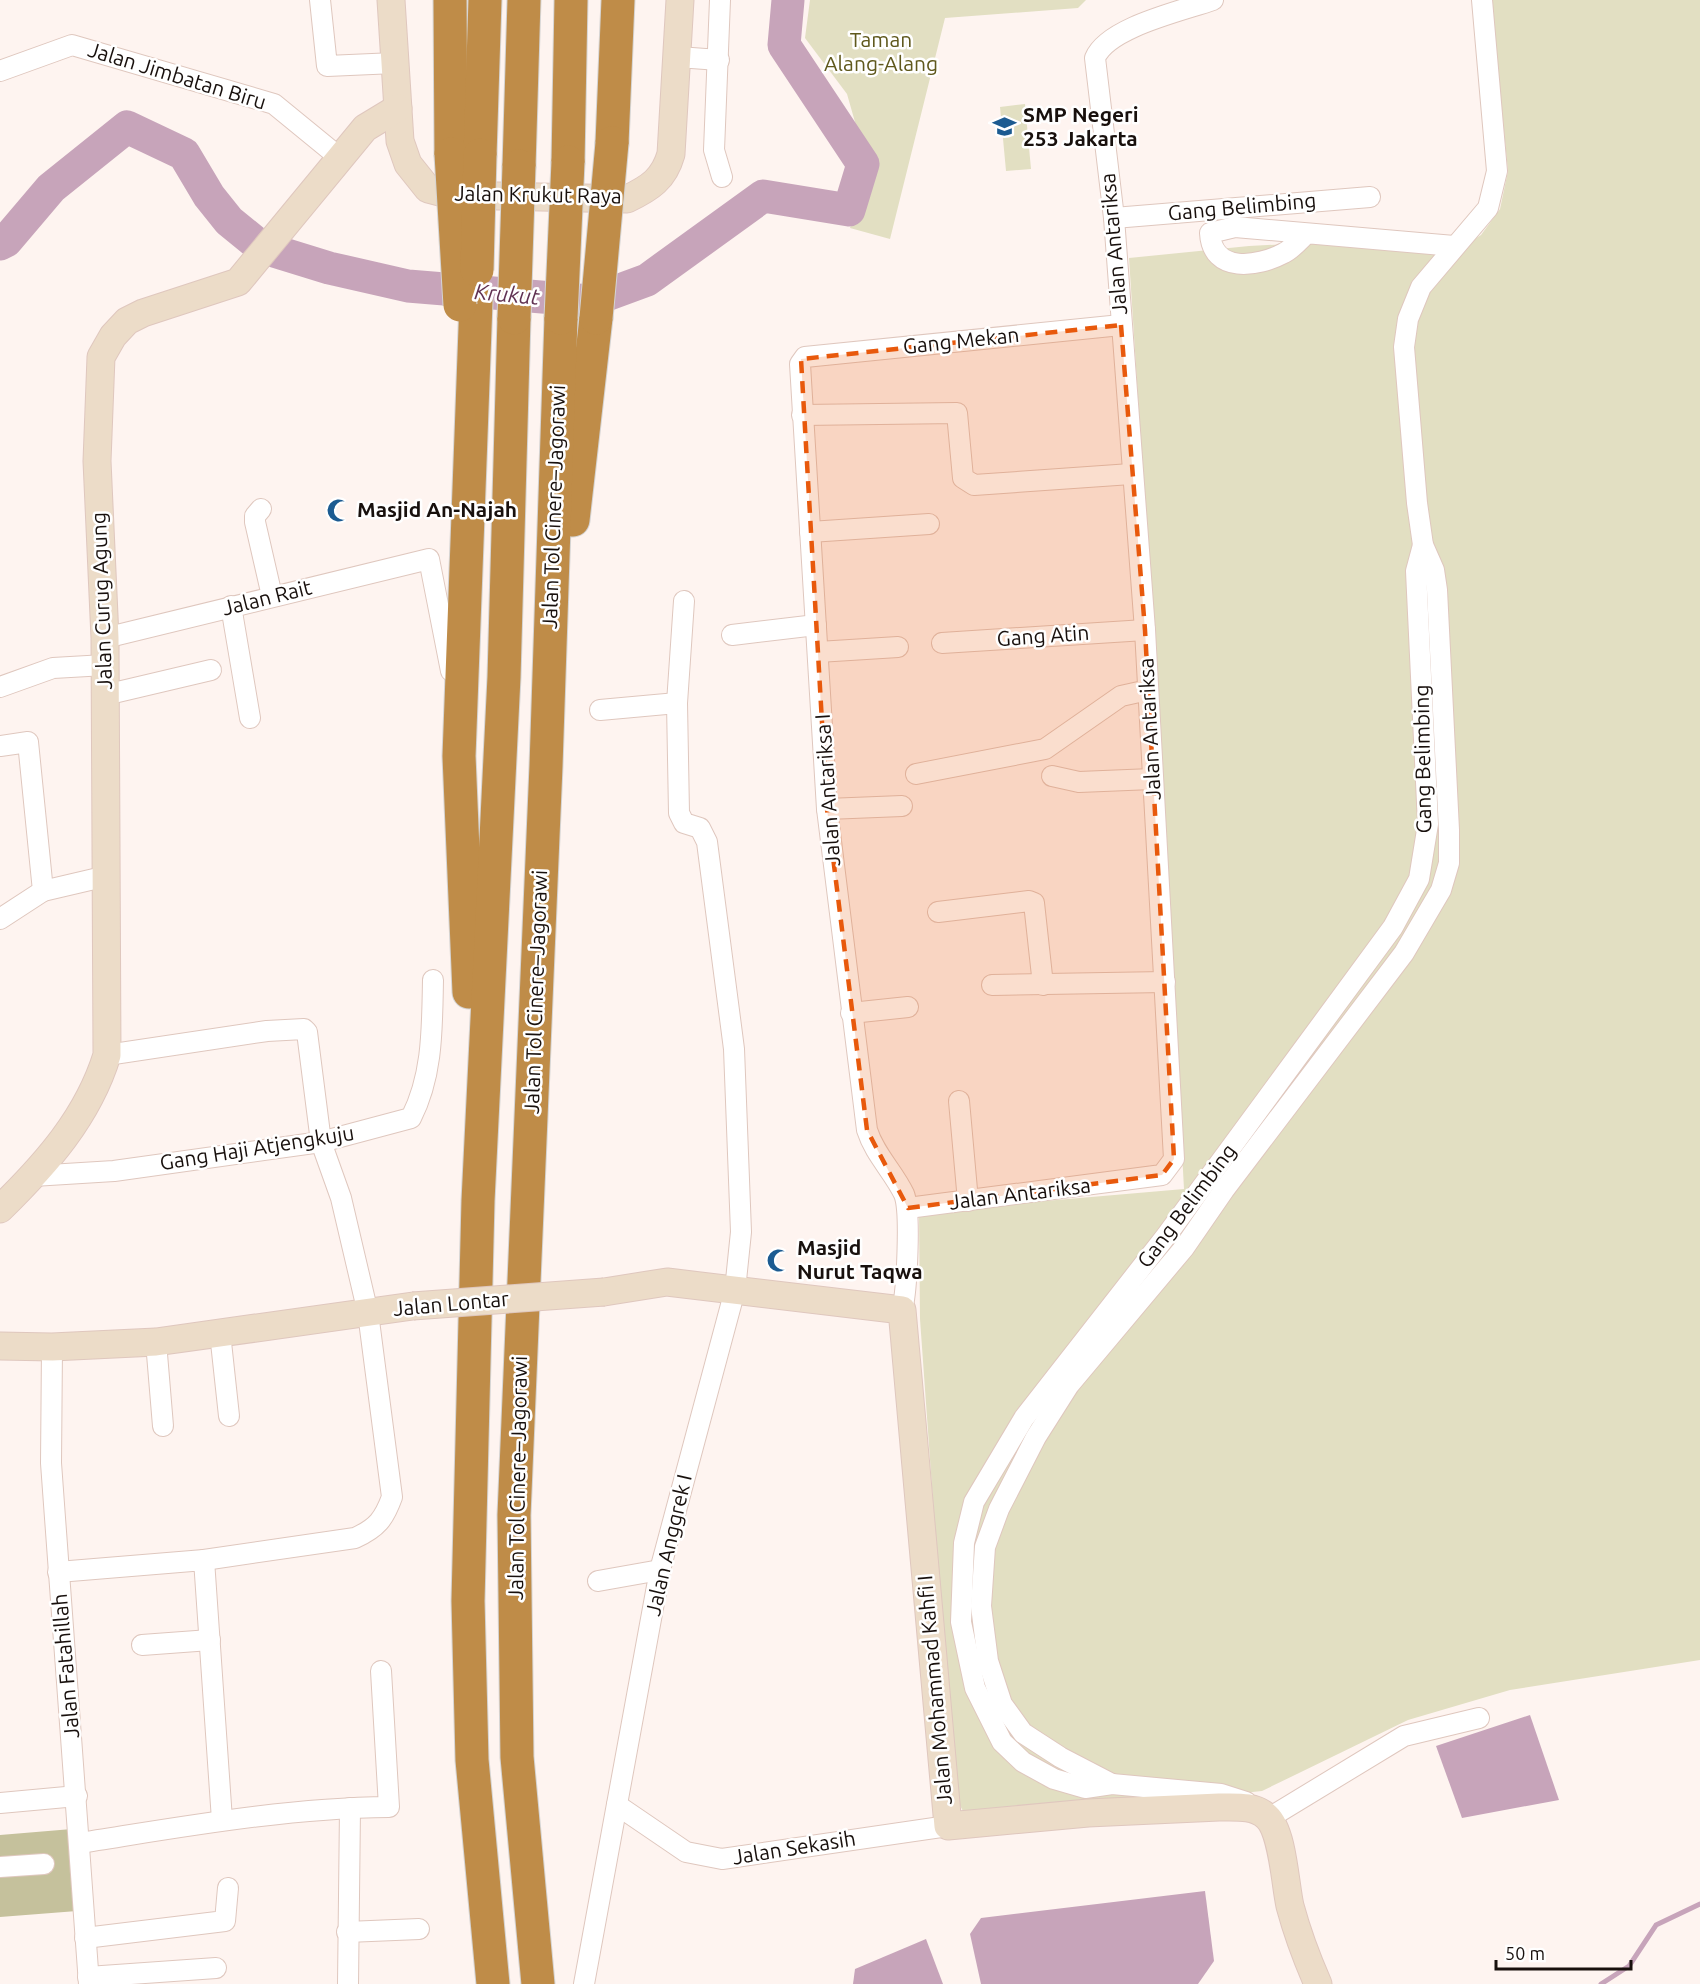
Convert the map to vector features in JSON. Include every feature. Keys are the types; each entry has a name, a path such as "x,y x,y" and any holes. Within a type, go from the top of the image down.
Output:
{"highway":[{"path":"450,0 466,155 468,470 459,756 477,1201"},
{"path":"466,155 485,0"},
{"path":"493,1984 472,1760 468,1601 477,1201 504,677 524,0"},
{"name":"Jalan Tol Cinere–Jagorawi","path":"538,1984 517,1757 514,1515 546,766 572,0"},
{"path":"546,766 596,318 612,143 618,0"}],"street":[{"path":"320,0 327,66 395,63"},
{"name":"Jalan Krukut Raya","path":"392,0 400,141 408,165 428,189 451,195 627,199 652,187 666,171 671,154 680,0"},
{"path":"720,0 714,150 722,177"},
{"name":"Jalan Antariksa","path":"908,1209 1162,1174 1174,1159 1145,630 1131,474 1114,218 1095,58 1099,48 1123,32 1213,0"},
{"name":"Gang Belimbing","path":"1112,1784 1060,1758 1023,1733 1002,1704 988,1661 981,1606 985,1547 999,1509 1036,1437 1069,1385 1184,1248 1224,1190 1404,953 1426,921 1441,890 1449,863 1449,830 1437,590 1434,570 1423,545 1404,347 1408,319 1421,287 1488,208 1497,171 1482,0"},
{"name":"Jalan Jimbatan Biru","path":"0,71 72,45 93,50 274,104 340,158"},
{"path":"678,57 719,60"},
{"name":"Jalan Curug Agung","path":"0,1209 33,1176 77,1123 98,1084 107,1055 105,639 97,461 101,357 113,336 127,321 143,313 238,282 365,128 398,108"},
{"name":"Gang Belimbing","path":"1114,218 1370,197"},
{"path":"1305,235 1367,236 1454,246"},
{"name":"Gang Mekan","path":"801,359 1121,325"},
{"name":"Jalan Antariksa I","path":"801,359 802,415 827,809 851,1013 867,1130 872,1148 903,1194 908,1209"},
{"path":"802,415 957,413 963,478 974,485 1131,474"},
{"path":"261,509 255,516 255,522 272,596"},
{"path":"810,532 929,524"},
{"name":"Gang Belimbing","path":"1264,1814 1248,1803 1221,1794 1112,1784 1085,1788 1054,1779 1023,1762 1002,1743 975,1688 961,1622 964,1543 974,1502 1024,1418 1166,1236 1379,946 1419,879 1428,824 1416,571 1423,545"},
{"name":"Jalan Rait","path":"105,639 231,606 429,559 451,671"},
{"name":"Jalan Anggrek I","path":"584,1984 660,1570 735,1290 741,1232 734,1049 707,842 700,828 684,823 679,813 677,703 684,601"},
{"path":"231,606 250,718"},
{"path":"732,635 816,626"},
{"name":"Gang Atin","path":"942,643 1145,630"},
{"path":"818,652 898,647"},
{"path":"0,687 53,668 105,665"},
{"path":"105,695 211,670"},
{"path":"916,774 1045,749 1121,696 1148,690"},
{"path":"600,710 677,703"},
{"path":"0,746 28,742 43,891"},
{"path":"1052,776 1079,782 1152,780"},
{"path":"827,809 902,806"},
{"path":"0,919 43,891 107,876"},
{"path":"1419,879 1441,890"},
{"path":"938,912 1034,903 1042,985"},
{"name":"Gang Haji Atjengkuju","path":"33,1176 114,1171 321,1142 411,1118 420,1100 429,1067 433,980"},
{"path":"992,985 1164,982"},
{"path":"851,1013 908,1007"},
{"path":"58,1572 204,1560 355,1538 372,1530 384,1518 392,1497 368,1313 341,1198 321,1142 304,1029 267,1031 107,1055"},
{"path":"959,1101 968,1201"},
{"path":"902,1310 906,1293 908,1209"},
{"name":"Jalan Lontar","path":"0,1346 52,1347 156,1342 413,1306 604,1292 667,1282 902,1310"},
{"name":"Jalan Mohammad Kahfi I","path":"902,1310 948,1826 1088,1813 1219,1807 1240,1807 1264,1814"},
{"path":"220,1333 229,1416"},
{"path":"156,1342 163,1426"},
{"name":"Jalan Fatahillah","path":"52,1347 51,1463 77,1796 88,1981"},
{"path":"204,1560 222,1820"},
{"path":"598,1581 660,1570"},
{"path":"142,1644 210,1640"},
{"path":"79,1843 222,1820 350,1808 389,1807 381,1671"},
{"path":"1318,1984 1290,1905 1276,1831 1264,1814 1404,1736 1479,1719"},
{"path":"1054,1779 1060,1758"},
{"path":"0,1803 77,1796"},
{"name":"Jalan Sekasih","path":"617,1805 686,1852 722,1859 948,1826"},
{"path":"348,1984 350,1808"},
{"path":"0,1867 44,1864"},
{"path":"85,1938 225,1921 228,1888"},
{"path":"347,1932 419,1929"},
{"path":"88,1981 216,1968"}],"highlighted area":[{"path":"1121,325 1145,630 1174,1159 1162,1175 908,1208 867,1130 827,809 801,359"}],"green space":[{"name":"Taman Alang-Alang","path":"810,0 1086,0 1078,8 945,18 890,239 850,228 874,160 861,143 847,94 805,38"},
{"path":"1491,0 1700,0 1700,1660 1510,1690 1408,1720 1262,1791 1126,1805 980,1813 963,1811 957,1800 953,1782 920,1319 919,1212 1184,1189 1159,722 1129,258 1249,246 1327,242 1454,252 1481,235 1500,209 1508,171"},
{"path":"1025,104 1031,169 1006,171 1000,107"}],"shaded area":[{"path":"1530,1715 1559,1800 1462,1818 1436,1746"},
{"path":"72,1829 77,1911 0,1917 0,1835"},
{"path":"1205,1891 1214,1961 1198,1984 981,1984 970,1934 981,1918"},
{"path":"926,1939 943,1984 853,1984 855,1969"}],"waterway":[{"name":"Krukut","path":"0,244 6,241 51,188 127,127 184,154 209,196 229,221 261,247 329,268 408,286 590,301 647,280 763,196 849,210 863,164 784,45 788,0"},
{"path":"1601,1984 1629,1966 1656,1925 1700,1904"}],"place":[{"name":"SMP Negeri 253 Jakarta","path":"1005,127"},
{"name":"Masjid An-Najah","path":"339,510"},
{"name":"Masjid Nurut Taqwa","path":"779,1260"}]}
